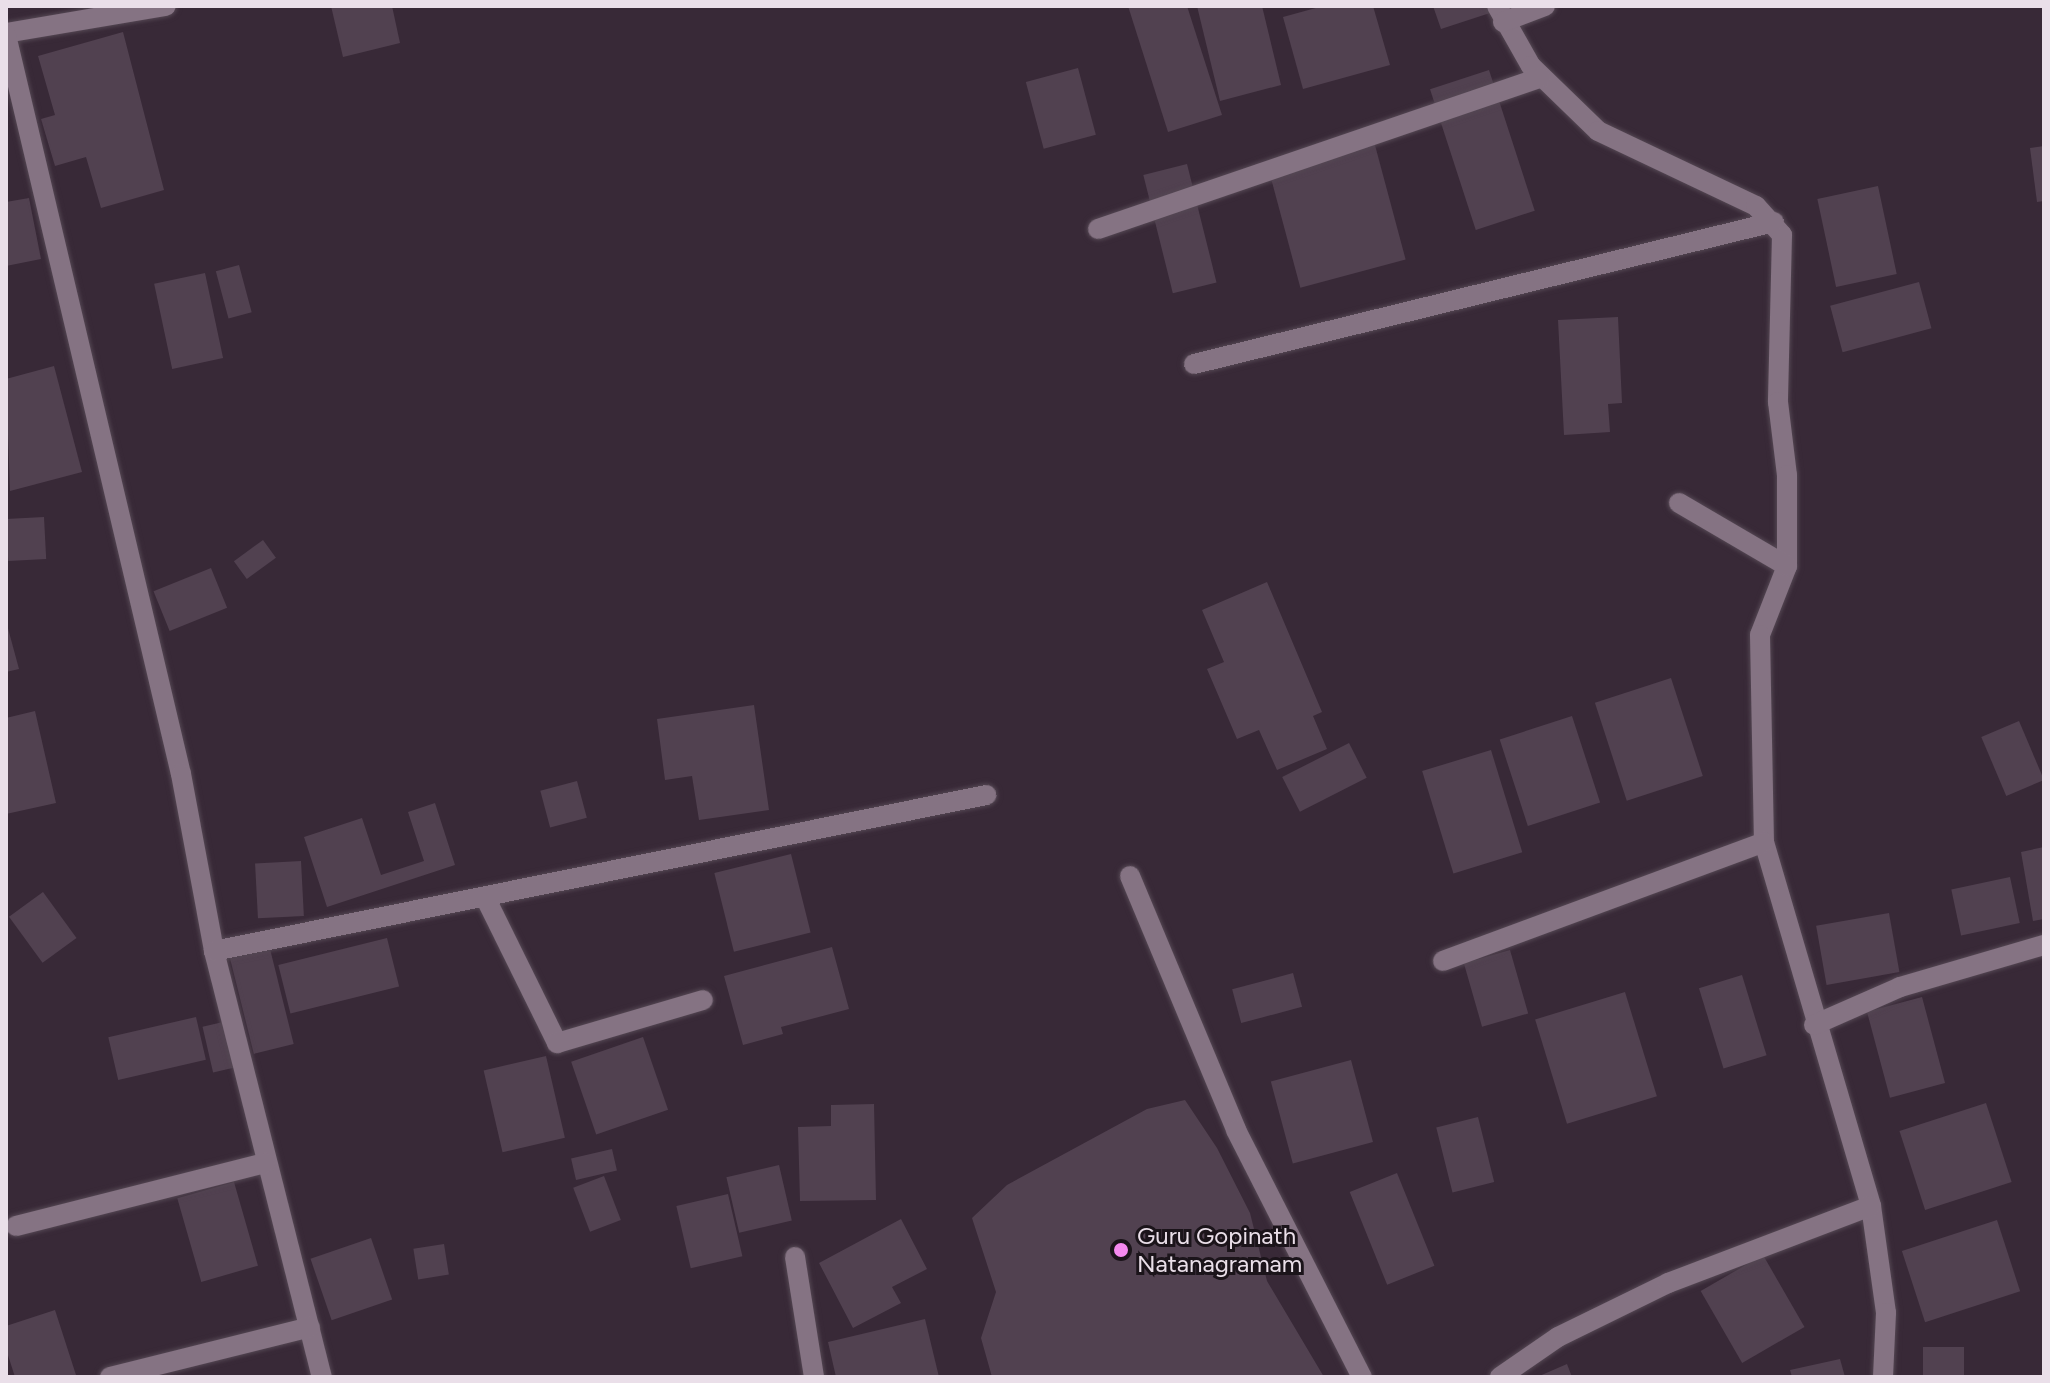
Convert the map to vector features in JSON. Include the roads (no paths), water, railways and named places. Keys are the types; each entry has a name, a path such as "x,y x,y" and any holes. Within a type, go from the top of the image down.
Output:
{"street":[{"path":"166,6 6,34 181,774 214,951 265,1163 322,1377"},
{"path":"1545,6 1500,14 1541,77 1598,131 1675,164 1774,222 1784,255 1778,402 1787,475 1787,566 1760,635 1764,842 1814,1025 1871,1206 1886,1313 1883,1377"},
{"path":"1098,229 1541,77"},
{"path":"1194,364 1774,222"},
{"path":"1679,503 1787,566"},
{"path":"214,951 986,795"},
{"path":"1443,961 1764,842"},
{"path":"1130,876 1236,1130 1362,1377"},
{"path":"485,897 557,1043 703,1000"},
{"path":"1814,1025 1900,987 2044,945"},
{"path":"16,1226 265,1163"},
{"path":"1500,1377 1558,1337 1668,1283 1871,1206"},
{"path":"795,1257 814,1377"},
{"path":"110,1377 310,1327"}],"place":[{"name":"Guru Gopinath Natanagramam","path":"1121,1250"}]}
